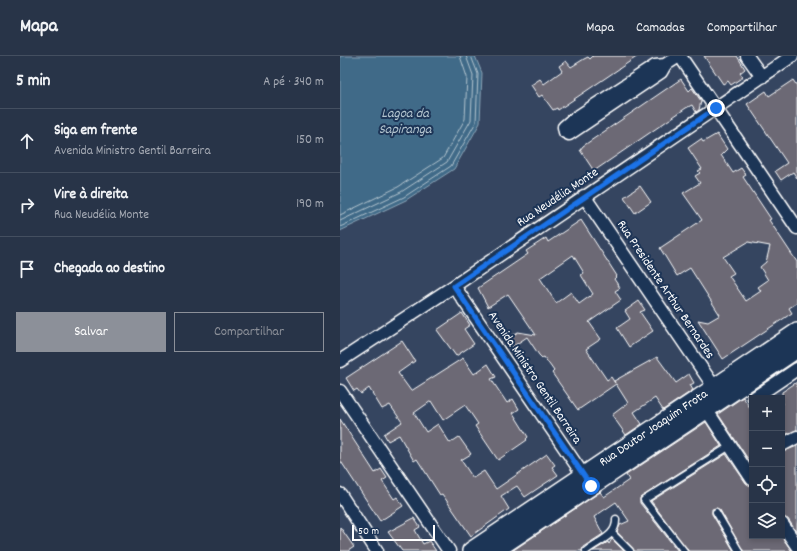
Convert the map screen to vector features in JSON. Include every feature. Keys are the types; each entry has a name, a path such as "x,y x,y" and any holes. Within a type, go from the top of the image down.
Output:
{"street":[{"path":"665,65 661,72 569,134 565,132 564,127 571,121 655,66 665,65 680,56 797,228"},
{"path":"748,56 762,77"},
{"name":"Rua Neudélia Monte","path":"340,362 792,56"},
{"name":"Rua Presidente Arthur Bernardes","path":"584,196 719,394"},
{"name":"Avenida Ministro Gentil Barreira","path":"454,286 588,481"},
{"name":"Rua Doutor Joaquim Frota","path":"719,394 797,332"},
{"name":"Rua Doutor Joaquim Frota","path":"494,551 588,481 702,404 797,349"},
{"path":"758,395 797,369"},
{"path":"340,391 450,551"},
{"path":"702,404 749,474"},
{"path":"785,443 797,436"},
{"name":"Rua Doutor Joaquim Frota","path":"471,551 588,481"},
{"path":"340,494 377,551"},
{"path":"785,528 797,546"}],"lane":[{"path":"684,551 644,500 730,446"},
{"path":"716,512 739,551"},
{"path":"586,551 612,533 615,529 616,519"},
{"path":"612,533 630,551"}],"water":[{"name":"Lagoa da Sapiranga","path":"340,56 475,56 482,73 480,123 454,169 406,200 340,231"}],"building":[{"path":"593,56 638,56 558,110 557,108 553,110 542,95 539,97 531,85 540,79 544,84 562,71 559,66 566,61 571,67 588,57 590,59"},
{"path":"704,56 737,56 745,69 740,73 743,77 731,85 728,81 723,84"},
{"path":"681,79 689,91 692,88 701,101 699,110 696,112 692,105 686,108 594,171 580,150 583,146"},
{"path":"793,80 797,86 797,178 793,172 781,180 775,171 787,163 747,104 766,91 769,96"},
{"path":"717,134 727,149 721,155 733,173 741,168 746,175 743,177 797,262 797,303 789,308 792,313 723,359 698,320 708,322 720,315 690,268 677,276 660,248 702,220 683,193 700,183 695,176 700,173 698,171 702,169 688,148 701,139 703,142","holes":["748,242 770,246 766,262 760,267 768,280 758,287 761,291 746,301 729,276 734,273 723,257"]},
{"path":"640,186 651,202 635,213 624,197"},
{"path":"581,220 617,276 614,279 620,288 615,291 621,300 589,322 601,339 586,349 607,380 611,377 615,383 614,381 657,357 676,383 689,374 694,383 690,385 693,390 663,410 655,398 634,412 642,424 626,435 612,415 628,403 616,384 578,410 552,373 554,371 544,357 542,358 539,355 527,337 512,347 507,339 518,332 536,335 508,294 488,307 478,288 528,254 526,251 546,238 548,242","holes":["573,255 584,273 581,275 593,294 579,304 571,292 556,303 540,278"]},
{"path":"639,301 645,310 640,312 653,331 629,347 617,328 630,319 625,311"},
{"path":"462,313 470,325 464,329 474,344 456,356 437,330"},
{"path":"402,341 415,361 398,373 411,391 463,358 474,374 488,364 496,377 491,379 507,403 513,399 519,409 513,413 528,437 526,439 527,440 498,460 475,426 478,424 465,405 443,420 431,401 414,413 426,432 438,424 450,443 459,437 471,454 461,460 473,478 484,471 496,489 547,454 555,465 552,467 558,475 525,497 517,486 501,496 509,509 471,536 442,494 440,495 417,459 414,461 399,435 388,441 384,434 402,422 390,405 382,409 369,388 361,394 357,389 354,391 346,378"},
{"path":"797,382 797,430 785,435 785,395 782,395 782,392"},
{"path":"743,397 749,406 749,460 718,414"},
{"path":"340,419 375,473 381,469 387,478 382,481 394,499 397,497 403,506 380,521 340,460"},
{"path":"706,422 721,446 640,498 640,503 678,551 634,551 617,532 620,525 629,521 616,502 594,517 603,534 583,547 582,551 512,551 600,492 604,497 629,480 626,475"},
{"path":"797,446 797,533 788,519 785,518 785,451"},
{"path":"726,454 746,483 749,484 749,539 783,539 792,551 743,551 720,510 716,508 712,509 712,514 734,551 688,551 651,501"},
{"path":"414,518 420,527 415,530 423,544 429,541 436,551 402,551 388,532"},
{"path":"340,527 354,547 348,551 340,551"},
{"path":"612,539 624,551 593,551 608,542 609,544"}],"route":[{"path":"591,486 454,286 584,196 716,108"}]}
